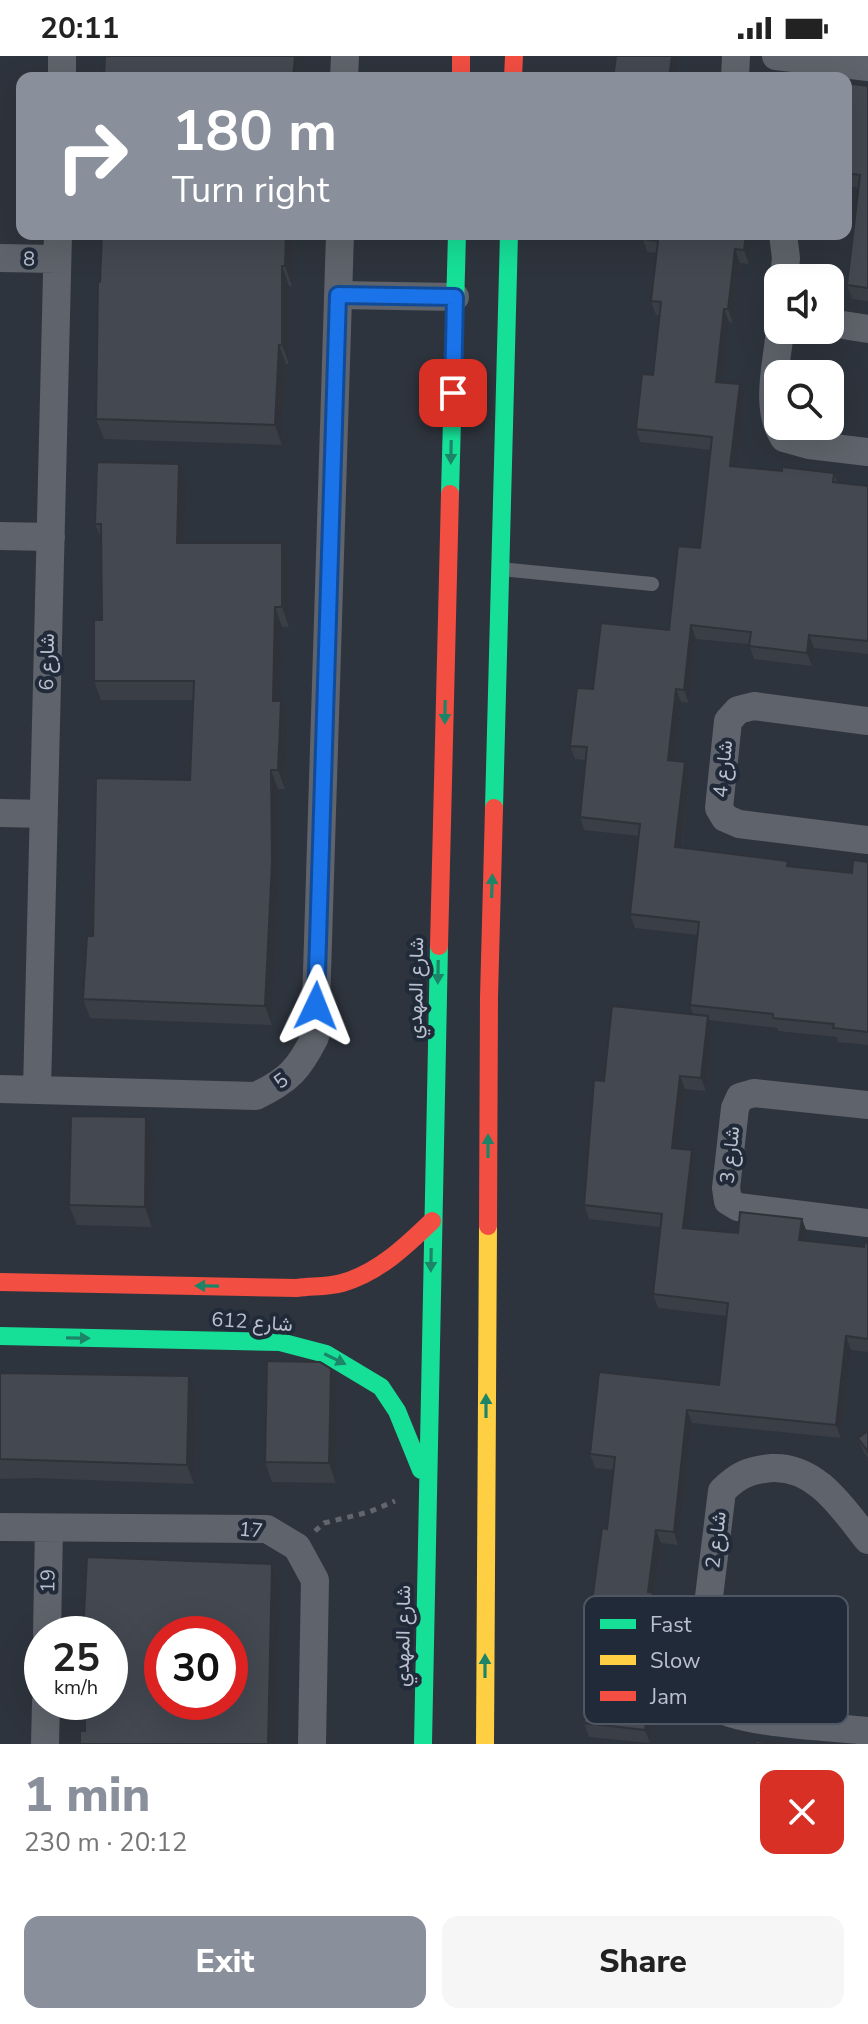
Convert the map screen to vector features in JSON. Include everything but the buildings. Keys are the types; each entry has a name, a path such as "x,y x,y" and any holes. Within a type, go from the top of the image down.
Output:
{"main road":[{"name":"شارع المهدي","path":"423,1744 432,1221 457,240"},
{"path":"486,1738 489,997 509,240"},
{"name":"شارع 612","path":"0,1282 297,1288 343,1283 377,1268 432,1221"},
{"path":"230,1308 235,1301 236,1287"},
{"path":"0,1324 18,1319 66,1319"},
{"name":"شارع 612","path":"0,1336 280,1342 326,1354 381,1387 397,1411 428,1487"}],"street":[{"path":"776,56 868,67"},
{"name":"5","path":"0,1089 256,1096 282,1083 303,1063 315,1037 340,240"},
{"path":"784,240 785,264"},
{"name":"8","path":"0,258 58,246"},
{"name":"شارع 6","path":"37,1090 58,246"},
{"path":"338,295 455,297"},
{"path":"844,325 868,329"},
{"path":"779,344 772,409 776,427 784,438 809,445 868,452"},
{"path":"0,536 51,537"},
{"name":"شارع 4","path":"868,721 754,706 738,710 728,721 719,808 725,818 739,824 868,840"},
{"path":"0,813 44,814"},
{"name":"شارع 3","path":"868,1105 754,1093 740,1097 735,1108 726,1188 728,1201 738,1207 868,1223"},
{"name":"شارع 2","path":"709,1596 722,1491 738,1475 755,1469 784,1468 810,1476 836,1501 868,1540"},
{"name":"17","path":"0,1527 267,1529 297,1547"},
{"name":"19","path":"47,1616 49,1528"},
{"path":"297,1547 315,1580 312,1744"},
{"path":"45,1744 46,1720"},
{"name":"شارع 2","path":"807,1724 868,1731"}],"lane":[{"path":"500,569 652,584"}],"path":[{"path":"297,1547 324,1523 369,1512 428,1487"}],"traffic: fast":[{"path":"450,494 457,240"},
{"path":"494,808 509,240"},
{"path":"423,1744 439,946"},
{"path":"0,1336 280,1342 326,1354 381,1387 397,1411 421,1470"}],"traffic: slow":[{"path":"485,1744 488,1226"}],"traffic: jam":[{"path":"461,56 461,72"},
{"path":"513,72 514,56"},
{"path":"439,946 450,494"},
{"path":"488,1226 494,808"},
{"path":"0,1282 297,1288 331,1285 368,1273 402,1249 432,1221"}],"route":[{"path":"316,1006 338,295 455,297 453,393"}]}
